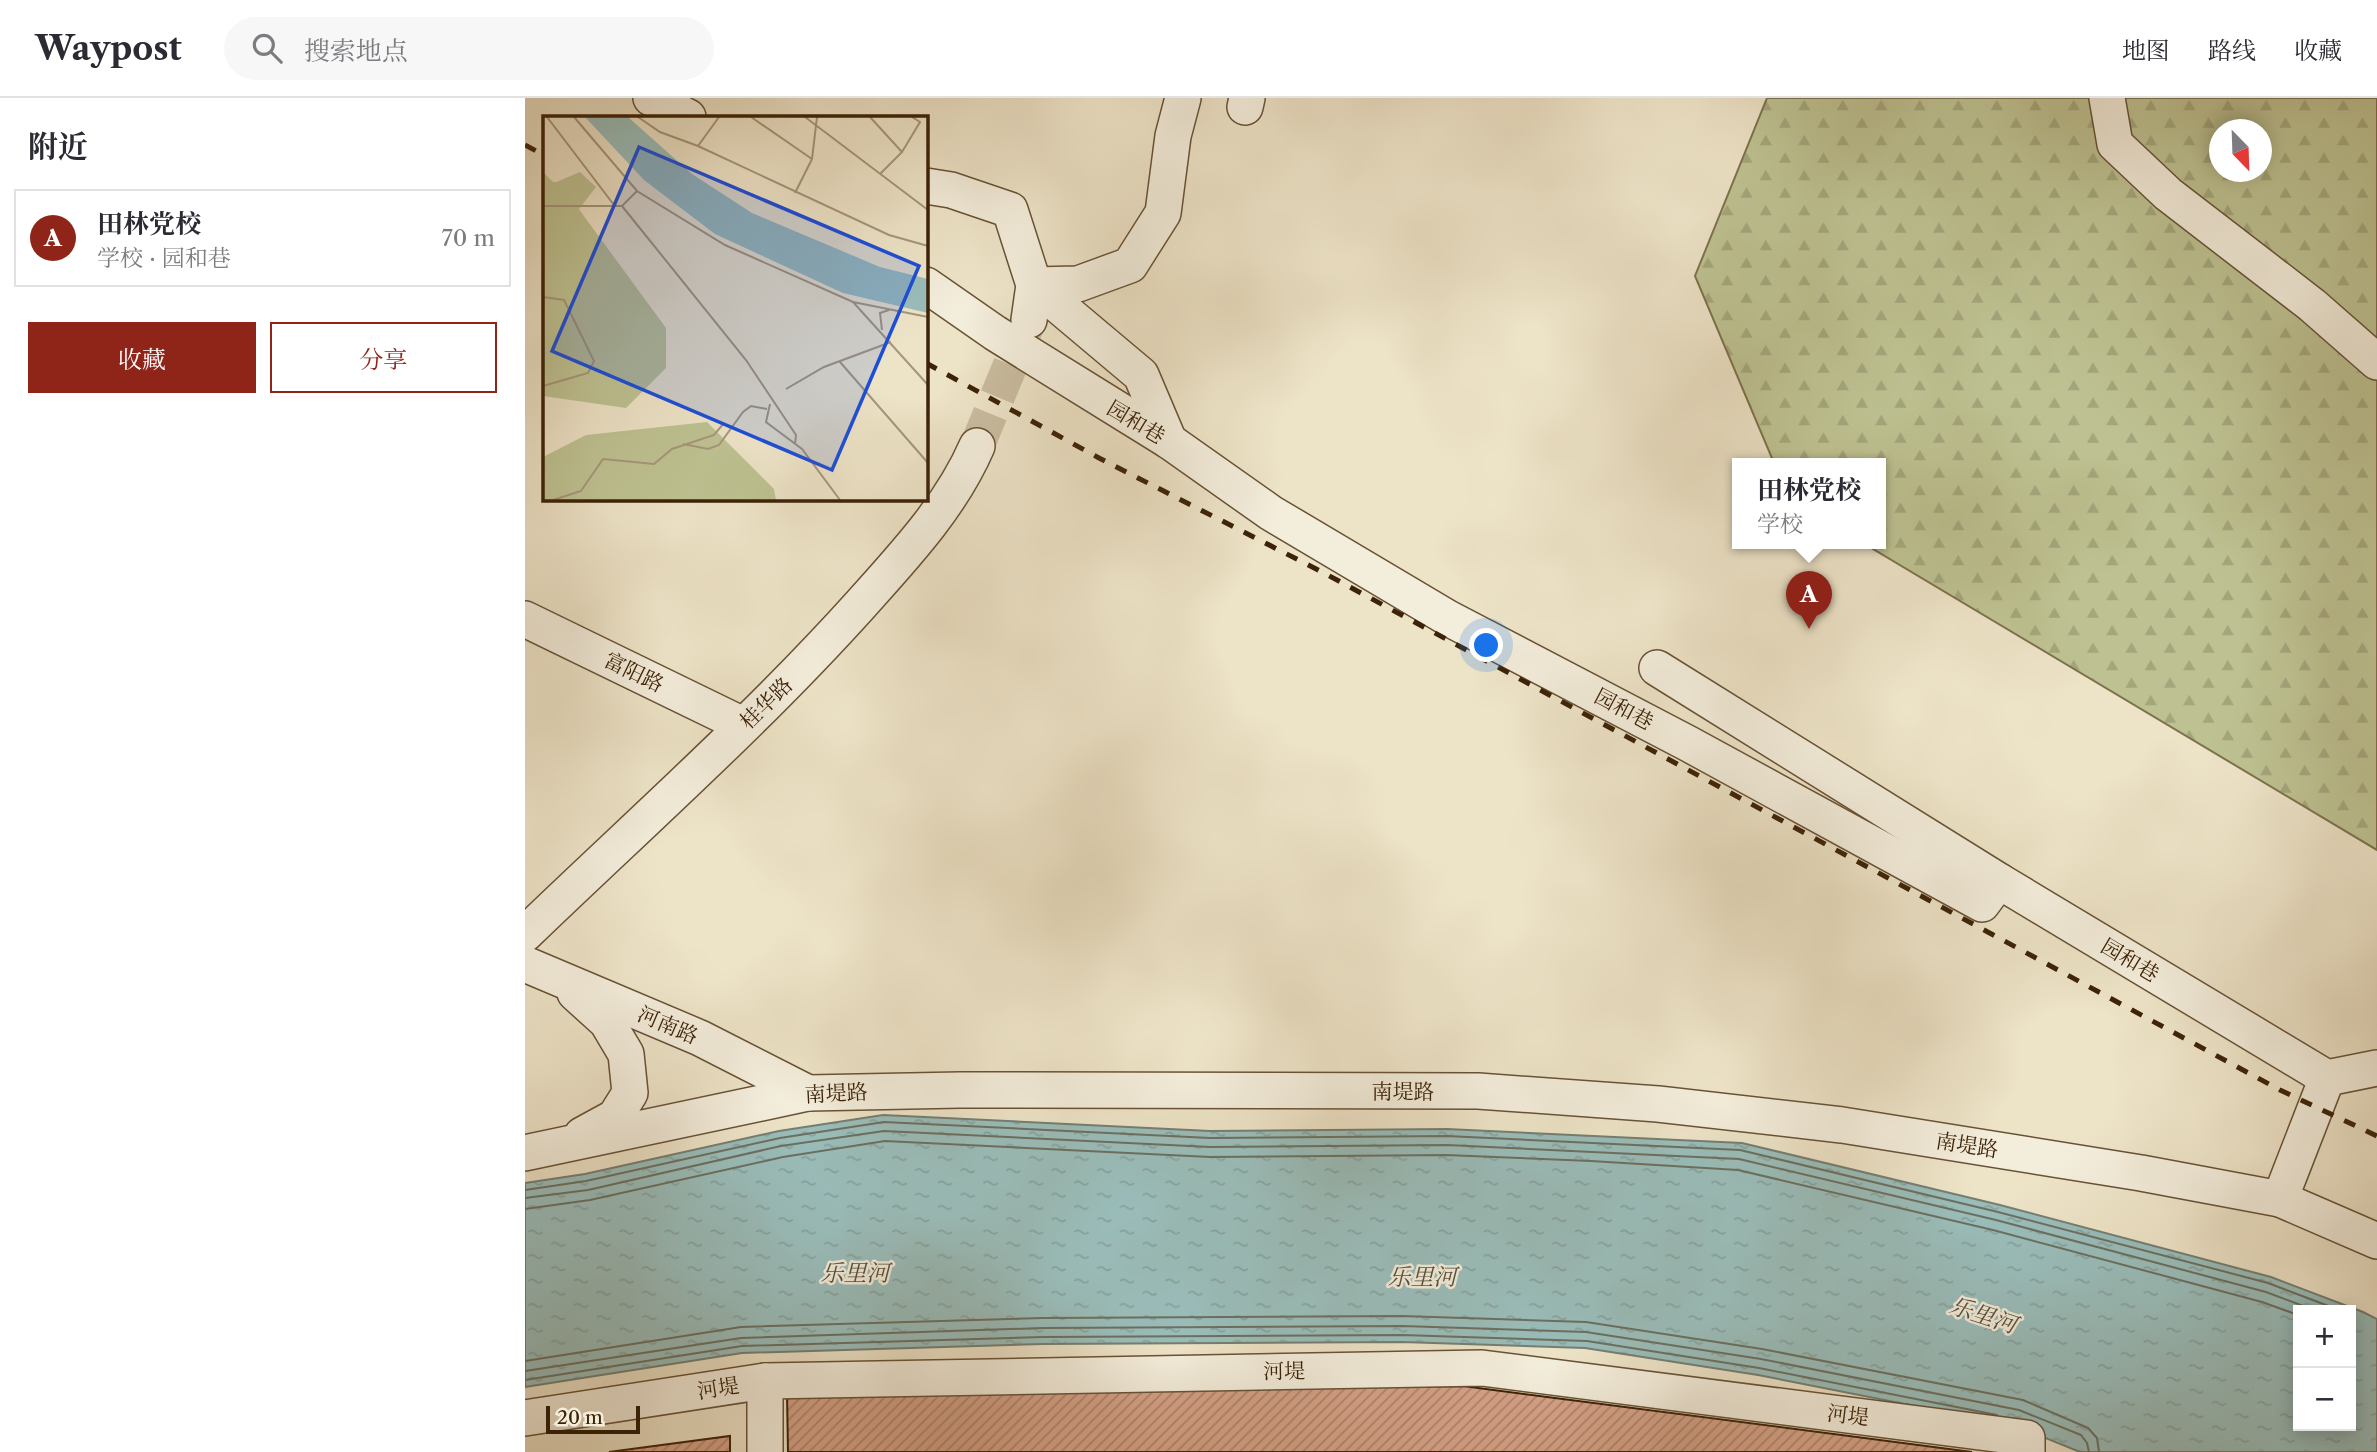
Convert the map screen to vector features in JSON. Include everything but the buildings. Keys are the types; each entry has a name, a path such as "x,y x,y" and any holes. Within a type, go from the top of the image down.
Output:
{"street":[{"path":"651,98 686,116"},
{"path":"1034,285 1078,284 1130,264 1163,213 1174,136 1183,98"},
{"path":"2107,98 2115,144 2168,194 2312,304 2377,362"},
{"path":"927,186 951,190 1010,210 1034,285 1029,320"},
{"path":"1034,285 1141,375 1169,441"},
{"name":"园和巷","path":"927,286 995,333 1169,441 1271,513 1448,618 1689,744 1982,904 1999,881 2327,1078"},
{"name":"桂华路","path":"525,934 814,657 920,539 969,464 977,446"},
{"name":"富阳路","path":"525,619 743,725"},
{"path":"1657,668 1999,881"},
{"path":"541,971 607,1022 626,1054 630,1093 615,1117 560,1146"},
{"name":"河南路","path":"541,971 700,1038 808,1093"},
{"path":"2280,1199 2327,1078 2376,1069"},
{"name":"南堤路","path":"525,1153 808,1093 960,1090 1478,1091 1658,1104 1842,1125 2141,1173 2280,1199 2377,1241"},
{"name":"河堤","path":"525,1418 765,1381 1482,1368 2027,1438 2027,1452"},
{"path":"765,1381 765,1452"}],"green space":[{"path":"1767,98 2377,98 2377,850 1873,549 1886,549 1886,458 1772,458 1695,276"}],"water":[{"name":"乐里河","path":"883,1115 1210,1131 1447,1129 1742,1143 2000,1205 2271,1277 2345,1305 2293,1305 2293,1431 2356,1431 2356,1309 2363,1312 2377,1319 2377,1452 2080,1452 2016,1426 1758,1375 1585,1348 1402,1342 1043,1344 742,1353 525,1387 525,1183 585,1174 779,1131"}],"tunnel":[{"path":"977,446 1029,320"}],"railway":[{"path":"525,145 543,154"},
{"path":"927,364 1099,458 1324,573 2280,1090 2377,1136"}],"place":[{"name":"田林党校","path":"1809,629"}]}
